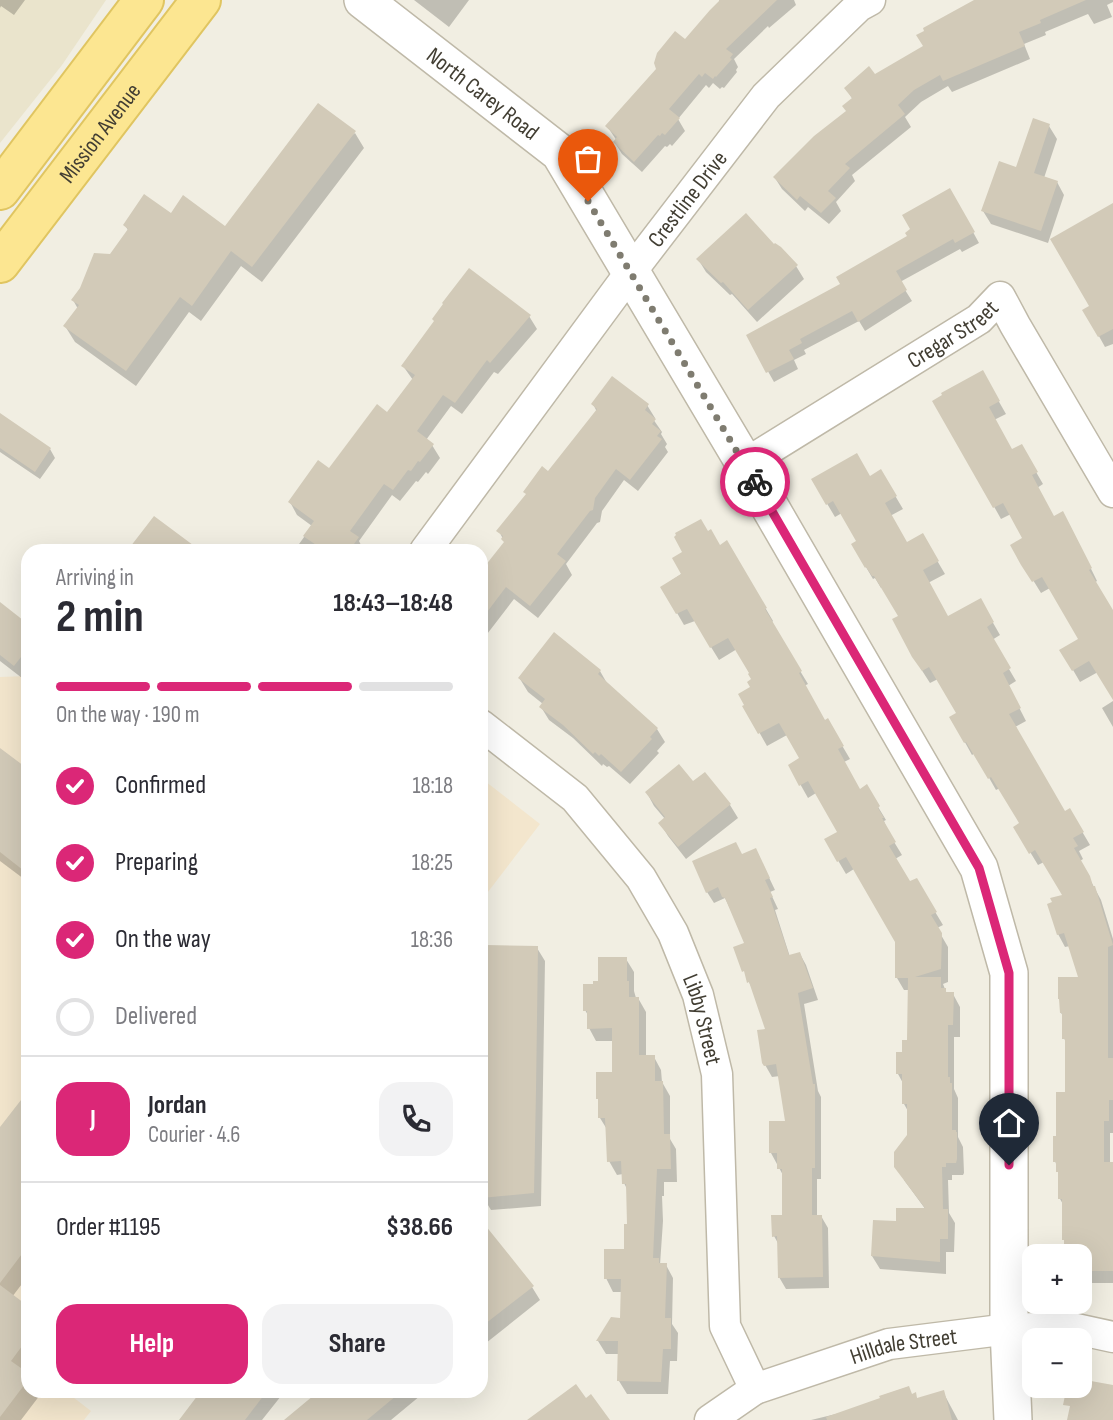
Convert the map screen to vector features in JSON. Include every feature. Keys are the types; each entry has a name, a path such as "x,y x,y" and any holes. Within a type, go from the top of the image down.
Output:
{"main road":[{"name":"Mission Avenue","path":"0,190 144,0"},
{"name":"Mission Avenue","path":"0,263 201,0"}],"street":[{"name":"North Carey Road","path":"363,0 560,153 745,464 979,868 1009,973 1009,1329 1013,1420"},
{"name":"Crestline Drive","path":"430,544 630,273 766,96 859,6 870,0"},
{"name":"Cregar Street","path":"745,464 979,319 1000,297 1113,492"},
{"name":"Libby Street","path":"488,730 575,798 641,878 673,933 698,995 718,1074 725,1326 755,1389"},
{"name":"Hilldale Street","path":"710,1420 755,1389 889,1343 1009,1329 1067,1327 1113,1337"}],"shaded area":[{"path":"0,0 106,0 62,65 0,143"},
{"path":"21,676 21,1398 74,1398 91,1411 84,1420 0,1420 0,677"},
{"path":"488,783 540,824 488,892"}],"building":[{"path":"720,0 777,0 726,49 733,54 730,58 732,59 716,77 713,79 705,73 702,77 699,74 669,109 680,118 665,135 658,135 634,162 613,142 617,137 605,126 656,69 654,63 657,53 675,31 685,39"},
{"path":"974,0 1086,0 1019,32 1025,46 943,81 940,75 914,90 898,105 905,114 845,164 850,168 828,191 836,198 821,213 800,196 797,200 773,177 814,136 846,111 842,106 852,98 844,88 869,66 875,74 923,46 916,35 924,31 923,28"},
{"path":"318,103 356,131 252,267 231,251 192,306 180,297 126,371 63,326 79,305 71,300 80,288 94,253 110,254 128,229 123,225 144,194 171,213 183,195 225,226"},
{"path":"1033,118 1050,124 1034,173 1058,181 1041,231 981,211 999,161 1016,167"},
{"path":"950,188 975,232 955,243 953,239 896,271 907,290 858,322 852,311 800,339 802,343 789,350 794,359 766,373 746,335 840,284 836,277 907,236 905,233 910,229 902,215"},
{"path":"1113,203 1113,329 1098,337 1082,310 1089,306 1050,239"},
{"path":"746,213 774,244 781,247 798,265 748,310 723,282 696,259"},
{"path":"469,268 531,315 490,363 487,360 455,403 443,395 417,431 434,444 411,471 408,470 393,490 384,484 350,531 359,537 354,544 315,544 303,536 314,521 288,502 318,460 329,468 377,404 387,412 415,375 401,366 434,321 432,319"},
{"path":"983,370 1000,401 989,407 1012,449 1022,444 1038,472 1032,475 1054,516 1063,511 1092,568 1089,570 1113,610 1113,700 1089,661 1072,671 1059,650 1078,639 1042,577 1032,582 1021,565 1010,545 1022,538 1003,503 993,508 932,401 942,395 941,393"},
{"path":"612,376 649,404 645,410 656,419 652,424 661,431 657,436 662,439 630,480 616,469 595,498 593,510 557,554 566,561 530,606 506,587 488,611 488,562 504,542 501,539 503,536 496,531 526,494 523,492 542,466 548,471 597,409 591,404"},
{"path":"0,413 51,448 35,472 0,448"},
{"path":"857,453 870,476 881,469 897,496 885,503 907,542 923,533 939,561 923,570 948,616 981,598 994,622 987,627 1011,668 1003,673 1021,708 1009,714 1065,811 1070,808 1084,832 1073,838 1078,846 1074,848 1095,886 1113,945 1108,947 1108,1058 1113,1058 1113,1100 1109,1100 1109,1121 1104,1121 1104,1162 1113,1162 1113,1271 1092,1271 1092,1244 1064,1244 1062,1240 1062,1199 1058,1199 1058,1172 1056,1162 1053,1162 1056,1092 1065,1092 1065,1039 1062,1039 1058,977 1078,977 1064,933 1057,935 1047,904 1052,902 1050,898 1062,895 1035,850 1029,854 1013,827 1019,823 991,777 988,779 966,742 964,743 949,717 956,713 929,667 922,671 912,657 892,619 898,616 851,544 856,541 833,501 826,505 811,479"},
{"path":"154,516 192,544 132,544"},
{"path":"701,519 708,531 711,529 720,545 727,540 802,671 799,673 825,720 828,718 844,746 838,749 860,789 867,784 880,806 878,808 882,818 896,842 889,846 910,881 917,878 937,912 931,915 942,933 941,969 915,977 941,977 941,988 946,988 946,992 954,992 953,1025 948,1025 948,1077 952,1083 952,1130 957,1132 957,1159 956,1163 946,1163 946,1167 942,1167 943,1209 948,1209 948,1239 940,1239 940,1262 871,1256 873,1220 896,1221 896,1208 925,1208 894,1167 894,1152 907,1135 907,1104 902,1104 902,1074 896,1074 896,1052 902,1052 902,1040 907,1040 908,978 895,978 895,942 846,857 837,862 824,839 837,832 808,781 799,786 788,765 799,758 779,723 758,734 742,706 744,705 738,694 750,687 747,682 751,679 728,638 710,648 687,609 676,614 660,587 681,574 672,558 682,552 674,537 675,533"},
{"path":"0,602 21,618 21,657 14,666 0,655"},
{"path":"554,632 601,670 598,674 658,728 650,737 652,739 621,772 601,754 593,754 563,725 539,707 545,699 518,678"},
{"path":"0,748 21,764 21,868 0,852"},
{"path":"679,764 693,781 705,772 731,804 678,847 658,823 665,817 645,792"},
{"path":"736,842 742,854 756,848 770,878 765,880 773,897 770,898 789,955 800,952 813,988 798,993 815,1084 812,1215 822,1215 823,1277 778,1278 777,1236 772,1237 771,1215 782,1215 782,1169 777,1169 777,1153 769,1153 769,1121 785,1121 776,1064 764,1066 762,1063 757,1030 765,1029 749,982 747,983 733,947 744,943 725,898 718,887 706,893 692,861"},
{"path":"488,945 538,946 534,1193 488,1197"},
{"path":"598,957 627,957 629,997 639,997 639,1055 655,1055 655,1081 663,1081 664,1134 670,1134 671,1169 657,1169 653,1258 659,1258 659,1263 667,1263 665,1318 671,1318 671,1349 663,1349 661,1382 617,1381 618,1341 596,1341 611,1317 620,1318 621,1279 604,1279 604,1249 624,1249 624,1224 627,1224 626,1184 622,1184 621,1161 607,1162 605,1118 598,1118 596,1099 596,1072 612,1072 612,1028 587,1029 587,1011 583,1011 583,984 598,981"},
{"path":"21,1100 21,1255 0,1283 0,1127"},
{"path":"488,1229 534,1286 488,1322"},
{"path":"0,1285 21,1301 21,1347 11,1361 21,1368 21,1389 0,1417"},
{"path":"1092,1381 1113,1385 1113,1420 1067,1420 1070,1406 1063,1405 1064,1398 1092,1398"},
{"path":"576,1384 586,1398 591,1394 610,1420 527,1420"},
{"path":"909,1386 912,1394 916,1392 917,1398 944,1390 952,1420 827,1420 826,1417"},
{"path":"196,1398 262,1398 245,1420 179,1420"},
{"path":"311,1398 394,1398 367,1420 284,1420"}],"way so far":[{"path":"588,201 755,482"}],"route":[{"path":"755,482 979,868 1009,973 1009,1165"}]}
